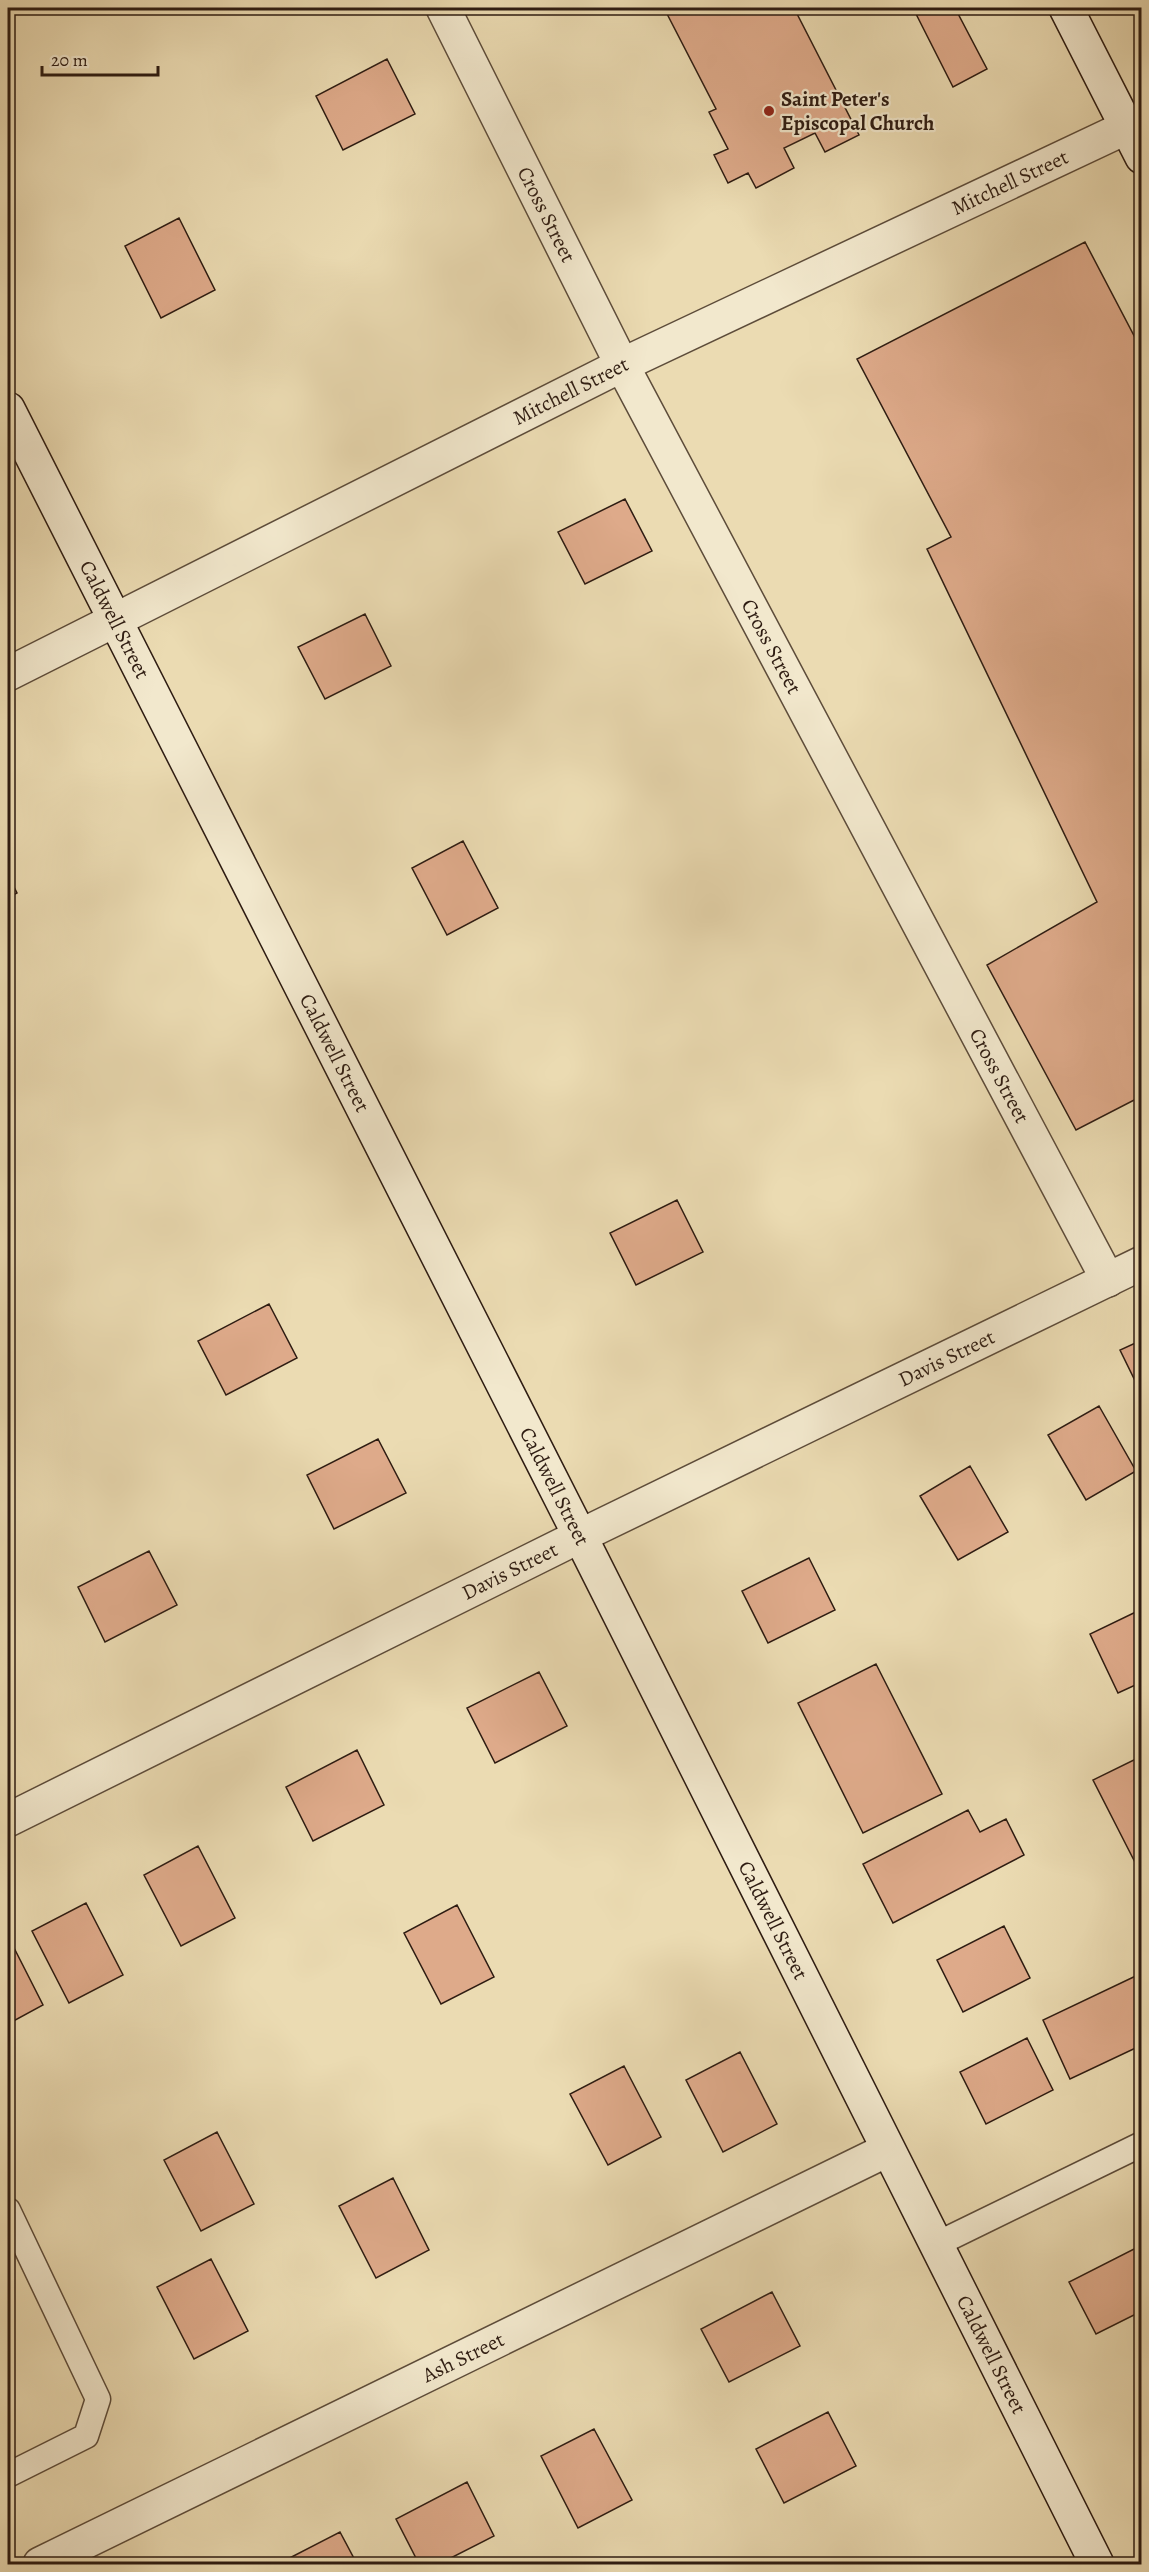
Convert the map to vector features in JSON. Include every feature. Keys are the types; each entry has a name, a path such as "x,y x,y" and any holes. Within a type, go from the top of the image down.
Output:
{"street":[{"name":"Cross Street","path":"443,8 622,365 1108,1281"},
{"path":"1066,8 1134,124 1142,157"},
{"name":"Mitchell Street","path":"8,674 622,365 1134,124"},
{"name":"Caldwell Street","path":"8,409 580,1536 1097,2565"},
{"name":"Davis Street","path":"8,1820 580,1536 1142,1263"},
{"name":"Ash Street","path":"40,2565 887,2150"}],"lane":[{"path":"935,2245 1142,2144"},
{"path":"8,2475 86,2436 98,2398 10,2223"}],"building":[{"path":"8,8 27,8 8,17"},
{"path":"664,8 794,8 859,135 825,152 815,133 784,148 794,168 756,188 748,173 728,183 714,155 728,149 709,112 716,109"},
{"path":"913,8 955,8 987,69 953,87"},
{"path":"387,59 415,114 343,150 316,96"},
{"path":"179,218 215,290 161,318 125,246"},
{"path":"1085,242 1142,351 1142,1096 1076,1130 987,965 1097,902 927,549 951,537 857,359"},
{"path":"625,499 652,551 585,584 558,532"},
{"path":"365,614 391,666 325,699 298,647"},
{"path":"463,841 498,908 447,935 412,868"},
{"path":"8,875 17,893 8,898"},
{"path":"677,1200 703,1252 636,1285 610,1233"},
{"path":"269,1304 297,1358 226,1395 198,1341"},
{"path":"1142,1340 1142,1395 1120,1350"},
{"path":"1099,1406 1136,1471 1086,1500 1048,1435"},
{"path":"378,1439 406,1493 334,1529 307,1475"},
{"path":"970,1466 1008,1532 958,1560 920,1496"},
{"path":"149,1551 177,1605 105,1642 78,1587"},
{"path":"809,1558 835,1610 768,1643 742,1591"},
{"path":"1142,1609 1142,1682 1118,1693 1090,1634"},
{"path":"876,1664 942,1794 863,1833 798,1703"},
{"path":"539,1672 567,1726 495,1763 467,1708"},
{"path":"357,1750 384,1805 313,1841 286,1787"},
{"path":"1142,1756 1142,1876 1093,1780"},
{"path":"968,1810 980,1832 1006,1819 1024,1855 893,1923 863,1864"},
{"path":"198,1846 235,1918 181,1946 144,1875"},
{"path":"86,1903 123,1975 69,2003 32,1931"},
{"path":"457,1905 494,1977 441,2004 404,1933"},
{"path":"1004,1926 1030,1978 963,2012 937,1960"},
{"path":"8,1936 43,2005 8,2024"},
{"path":"1142,1973 1142,2045 1070,2079 1043,2020"},
{"path":"1027,2038 1053,2090 986,2124 960,2072"},
{"path":"740,2052 777,2124 723,2152 686,2080"},
{"path":"624,2066 661,2137 608,2165 570,2094"},
{"path":"217,2132 254,2204 201,2231 164,2160"},
{"path":"393,2178 429,2250 376,2278 339,2206"},
{"path":"1136,2248 1142,2258 1142,2311 1096,2334 1069,2282"},
{"path":"211,2259 248,2331 194,2359 157,2287"},
{"path":"772,2292 800,2346 729,2382 701,2329"},
{"path":"828,2412 856,2466 784,2503 756,2449"},
{"path":"594,2429 632,2500 578,2528 541,2456"},
{"path":"467,2482 494,2536 439,2564 419,2564 396,2519"},
{"path":"340,2532 357,2564 278,2564"}],"place":[{"name":"Saint Peter's Episcopal Church","path":"769,111"}]}
